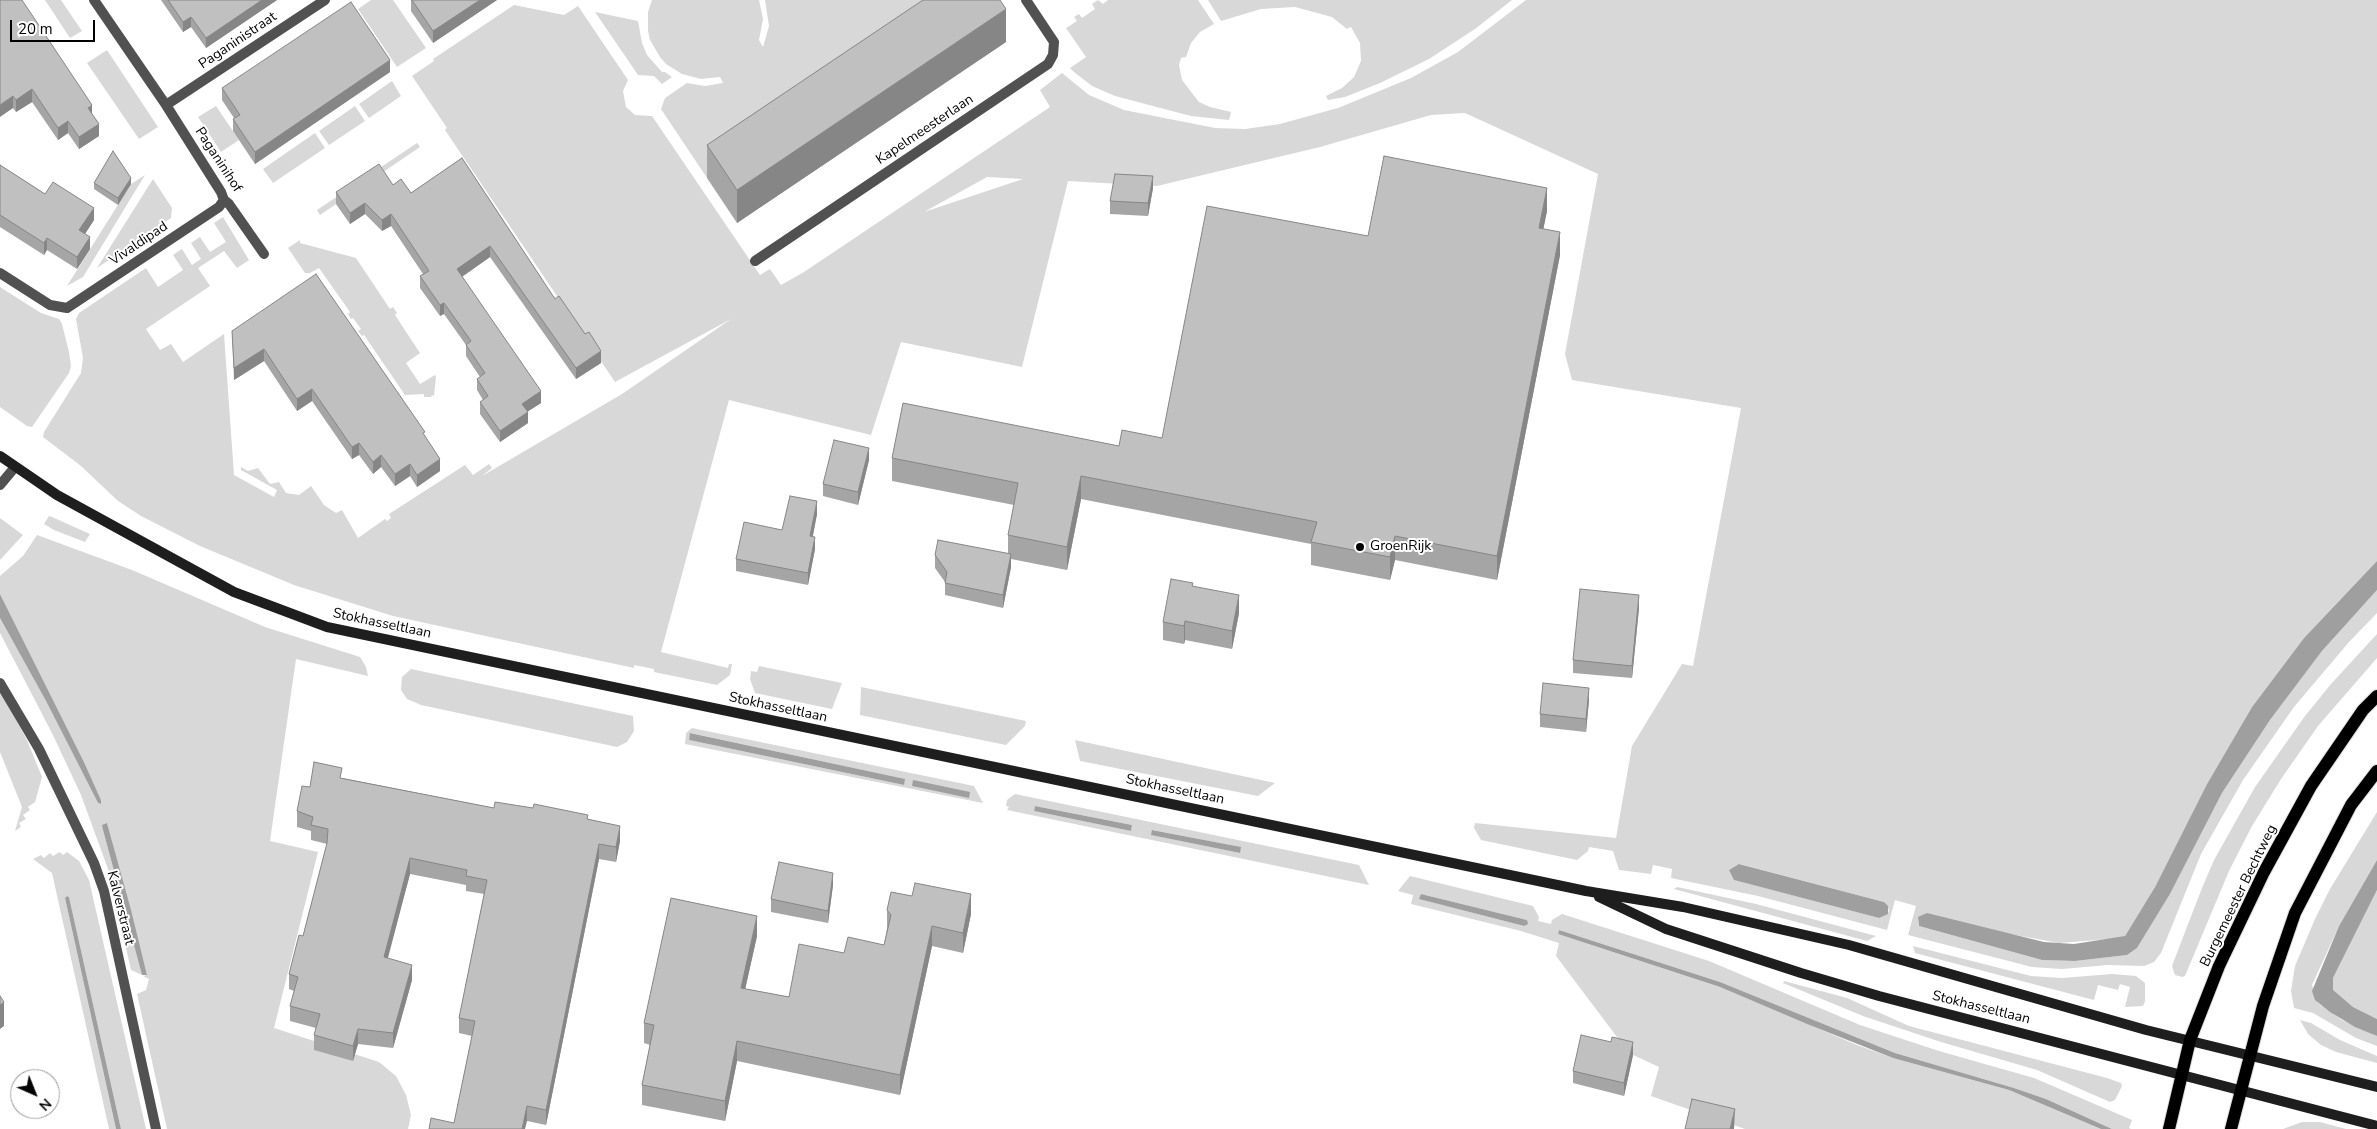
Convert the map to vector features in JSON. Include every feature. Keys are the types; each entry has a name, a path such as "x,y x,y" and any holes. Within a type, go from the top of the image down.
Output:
{"main road":[{"name":"Burgemeester Bechtweg","path":"2169,1129 2190,1040 2219,966 2264,872 2311,786 2363,710 2377,696"},
{"path":"2231,1129 2263,1006 2294,913 2351,805 2377,771"}],"street":[{"name":"Paganinihof","path":"94,0 166,105 221,192 224,200 229,204 264,254"},
{"name":"Paganinistraat","path":"166,105 325,0"},
{"name":"Kapelmeesterlaan","path":"755,261 1048,64 1054,55 1054,42 1026,0"},
{"name":"Vivaldipad","path":"0,273 50,306 67,308 219,207 224,200"},
{"name":"Stokhasseltlaan","path":"0,456 58,495 234,592 327,627 1586,891 1683,907 1849,945 2136,1027 2377,1087"},
{"path":"0,485 15,467"},
{"name":"Kalverstraat","path":"0,683 39,749 71,813 100,882 156,1129"},
{"name":"Stokhasseltlaan","path":"1586,891 1666,929 1801,973 1879,996 2242,1089 2377,1126"}],"shaded area":[{"path":"45,0 61,0 82,31 70,38"},
{"path":"371,0 393,0 426,48 397,67 358,9"},
{"path":"652,0 759,0 763,19 759,40 763,47 769,26 765,0 972,0 707,178 661,109 665,98 687,83 705,86 723,83 720,77 701,79 682,74 666,64 660,57 650,40 648,31 648,12"},
{"path":"1098,0 1103,4 1108,0 1198,0 1214,24 1200,32 1191,43 1186,57 1181,58 1179,65 1182,80 1199,102 1231,112 1229,120 1191,116 1115,96 1092,86 1074,72 1070,68 1086,57 1066,28 1077,21 1074,17 1079,14 1082,18 1095,9 1092,4"},
{"path":"1208,0 1512,0 1475,29 1429,59 1380,83 1345,97 1328,100 1326,96 1342,88 1354,77 1361,61 1360,43 1351,27 1347,29 1332,17 1295,7 1261,9 1221,21"},
{"path":"1526,0 2377,0 2377,561 2304,638 2252,707 2207,784 2155,887 2125,936 2122,938 2059,943 1918,917 1919,926 2042,960 2075,961 2127,955 2137,948 2170,894 2222,793 2270,720 2322,651 2377,590 2377,613 2349,642 2294,707 2243,780 2201,854 2161,953 2154,962 2144,966 2108,965 2062,969 2032,967 1908,935 1916,906 1895,900 1887,930 1758,896 1671,878 1672,869 1653,865 1651,874 1619,870 1613,851 1589,847 1588,851 1577,860 1481,840 1474,828 1475,823 1616,838 1632,746 1682,664 1693,666 1741,408 1572,380 1565,354 1598,174 1465,113 1431,115 1320,147 1157,186 1068,181 1022,367 901,342 871,435 729,400 661,652 728,668 729,664 732,664 730,675 717,685 654,672 654,669 634,665 634,668 393,616 294,585 200,546 141,516 118,501 81,466 43,437 44,432 81,373 83,358 76,319 79,313 146,268 158,287 183,270 173,255 182,249 192,265 201,259 191,243 200,237 210,252 226,242 214,223 223,217 249,260 237,268 224,251 198,268 210,286 146,329 160,350 171,344 183,362 224,334 234,475 274,497 277,490 241,470 241,467 248,471 258,468 270,484 279,482 286,493 299,495 311,486 324,505 336,513 342,510 358,538 385,519 387,521 391,518 389,514 465,465 473,475 489,464 492,468 482,476 622,394 731,319 615,382 445,130 447,128 412,76 434,61 433,59 514,5 564,15 578,6 628,80 623,91 626,107 635,115 652,116 760,275 770,269 781,285 804,272 1050,107 1040,90 1062,73 1089,95 1124,110 1215,128 1245,129 1280,124 1338,108 1411,78 1458,52","holes":["987,177 1023,179 924,212","1740,864 1884,902 1889,910 1888,913 1879,918 1735,880 1729,870"]},
{"path":"595,12 638,21 642,43 647,55 662,72 672,77 662,84 654,76 638,75"},
{"path":"107,50 158,127 139,139 87,63"},
{"path":"392,81 401,96 369,118 359,104"},
{"path":"216,106 239,140 221,152 198,117"},
{"path":"355,106 365,121 329,145 319,131"},
{"path":"315,133 325,148 273,183 263,169"},
{"path":"417,143 420,147 320,215 317,210"},
{"path":"145,175 83,277 67,286 131,184"},
{"path":"153,179 172,208 171,218 97,268"},
{"path":"300,240 300,243 356,258 390,309 393,307 397,313 395,315 420,353 406,363 420,384 435,375 434,396 424,397 424,394 405,395 364,335 362,336 358,331 361,329 353,318 351,319 348,314 350,312 319,268 310,273 305,273 288,248"},
{"path":"0,287 41,313 59,319 69,352 71,366 69,373 32,427 27,426 0,407"},
{"path":"49,516 90,534 85,542 54,530 44,524"},
{"path":"0,518 23,535 0,560"},
{"path":"37,535 132,570 265,627 360,657 366,667 368,676 296,659 270,841 318,852 274,1028 379,1062 396,1076 406,1095 411,1115 408,1129 167,1129 137,994 146,990 149,979 143,976 147,975 107,823 103,830 142,975 131,970 108,869 81,795 53,735 0,633 0,618 46,701 98,803 101,804 101,800 84,762 0,594 0,576 23,556"},
{"path":"2377,561 2377,590 2322,651 2270,720 2222,793 2170,894 2137,948 2127,955 2075,961 2042,960 1919,926 1918,917 1927,913 2044,942 2074,944 2125,936 2155,887 2207,784 2252,707 2304,638"},
{"path":"0,594 84,762 101,800 101,804 98,803 46,701 0,618"},
{"path":"2377,634 2377,658 2318,726 2281,779 2252,826 2229,871 2185,976 2175,975 2172,966 2202,888 2214,860 2255,787 2305,716 2331,684"},
{"path":"759,666 842,683 832,709 755,693 750,679 751,671 757,672"},
{"path":"411,669 633,716 634,731 627,742 617,747 421,705 407,699 401,690 402,677"},
{"path":"861,687 1026,721 1025,726 1006,745 860,715"},
{"path":"0,691 27,740 42,777 35,802 28,807 30,810 23,815 26,819 19,823 21,827 15,831 22,807 0,752"},
{"path":"692,728 974,786 983,803 685,744 686,733","holes":["691,733 904,779 904,785 689,740"]},
{"path":"690,733 905,779 904,785 689,740"},
{"path":"1075,740 1275,783 1258,796 1080,761"},
{"path":"913,780 970,792 969,798 912,786"},
{"path":"1015,794 1359,865 1369,885 1007,810 1009,807 1006,806 1007,800","holes":["1035,806 1132,825 1131,831 1034,811","1153,830 1240,847 1240,853 1152,835"]},
{"path":"1035,806 1132,825 1131,831 1034,811"},
{"path":"2377,812 2377,860 2339,926 2312,985 2318,1003 2342,1020 2377,1036 2377,1046 2356,1038 2313,1013 2294,1008 2291,991 2295,966 2315,919 2330,889"},
{"path":"107,823 147,975 142,975 103,830 102,825"},
{"path":"1152,830 1241,847 1240,853 1151,835"},
{"path":"60,852 63,855 67,852 79,861 89,880 146,1129 121,1129 69,897 67,896 65,898 116,1129 109,1129 52,873 33,859 41,855 44,858 50,853 53,856"},
{"path":"2377,860 2377,890 2333,978 2333,990 2353,1007 2377,1019 2377,1036 2355,1027 2330,1012 2315,1000 2312,991 2339,926"},
{"path":"1739,864 1884,902 1888,906 1888,914 1879,918 1734,880 1729,870"},
{"path":"1410,876 1533,906 1539,917 1538,921 1551,924 1552,920 1562,914 1709,961 1860,1025 1939,1051 2034,1078 2132,1120 2129,1128 2131,1129 2112,1129 2046,1099 1895,1053 1720,982 1559,930 1558,934 1720,987 1857,1045 1893,1058 2009,1090 2101,1129 1745,1129 1651,1096 1659,1067 1629,1053 1556,956 1559,943 1521,931 1411,904 1413,895 1398,891","holes":["1421,894 1527,920 1524,926 1420,899"]},
{"path":"1677,887 1756,904 1876,936 1867,941 1674,889"},
{"path":"2377,890 2377,1019 2353,1007 2333,991 2333,978"},
{"path":"1421,894 1527,920 1528,924 1524,926 1419,899"},
{"path":"69,897 121,1129 116,1129 65,898"},
{"path":"1559,930 1720,982 1895,1053 2046,1099 2112,1129 2101,1129 2009,1090 1893,1058 1720,987 1558,934"},
{"path":"1913,946 2031,976 2062,978 2112,974 2136,976 2145,983 2145,1001 2143,1006 2125,1007 2130,987 2120,984 2118,990 2098,985 2094,1000 1915,953"},
{"path":"1784,981 1847,998 1909,1026 2107,1078 2121,1083 2122,1086 2115,1100 2110,1102 2037,1070 1941,1042 1863,1016 1783,983"},
{"path":"2300,1020 2311,1023 2340,1040 2377,1056 2377,1063 2336,1052 2321,1045 2308,1034"},
{"path":"2302,1122 2320,1122 2346,1129 2283,1129"}],"building":[{"path":"0,0 22,0 92,105 88,108 99,124 79,137 68,121 58,128 32,89 16,100 13,96 0,105"},
{"path":"168,0 262,0 206,38 191,17 183,22"},
{"path":"412,0 480,0 433,31"},
{"path":"923,0 1000,0 1006,9 737,190 707,145"},
{"path":"351,2 390,60 255,152 233,119 240,115 222,88"},
{"path":"113,151 131,178 118,198 94,183"},
{"path":"1384,156 1547,188 1539,228 1560,232 1497,556 1395,536 1390,557 1311,542 1317,522 1081,476 1067,547 1008,535 1018,483 892,458 903,403 1119,446 1122,430 1162,438 1207,206 1368,236"},
{"path":"462,158 555,299 559,296 585,334 589,332 601,351 576,368 490,246 457,269 541,391 522,404 528,412 500,431 480,402 488,396 477,379 485,373 466,345 471,341 444,303 440,305 420,276 429,271 391,214 382,220 365,203 350,213 336,192 379,164 393,185 401,179 411,193"},
{"path":"0,165 45,194 53,182 94,208 79,230 90,237 77,257 47,238 44,243 0,215"},
{"path":"1115,174 1153,176 1148,203 1110,201"},
{"path":"316,274 425,432 423,433 440,459 417,475 410,464 395,474 381,455 373,462 359,443 352,447 312,389 297,399 264,349 234,368 232,331"},
{"path":"834,440 869,448 858,492 823,484"},
{"path":"790,496 817,501 810,536 815,537 808,573 736,559 744,522 782,530"},
{"path":"938,540 1011,554 1003,595 945,583 947,572 935,555"},
{"path":"1171,579 1193,583 1192,586 1239,595 1232,631 1185,621 1184,626 1163,622"},
{"path":"1580,589 1639,595 1632,666 1573,660"},
{"path":"1543,683 1589,688 1586,719 1540,714"},
{"path":"314,762 342,768 340,778 494,808 495,802 533,808 534,804 588,815 587,819 620,826 616,847 599,844 546,1110 527,1106 522,1129 429,1129 431,1118 454,1123 475,1021 459,1018 487,880 466,876 467,870 410,858 384,957 412,965 393,1033 358,1029 353,1046 314,1035 320,1014 290,1006 298,977 289,974 299,935 303,936 327,843 328,829 311,825 313,817 297,811 302,786 310,787"},
{"path":"779,862 833,873 828,911 771,899"},
{"path":"915,883 971,894 963,933 932,926 900,1075 737,1041 725,1101 642,1085 654,1025 644,1023 671,898 757,916 741,988 789,997 799,944 844,953 848,937 884,945 891,915 887,910 891,892 912,896"},
{"path":"0,996 4,1002 0,1005"},
{"path":"1581,1035 1611,1042 1612,1037 1633,1042 1624,1083 1573,1071"},
{"path":"1692,1099 1735,1109 1730,1129 1685,1129"}],"place":[{"name":"GroenRijk","path":"1360,547"}]}
